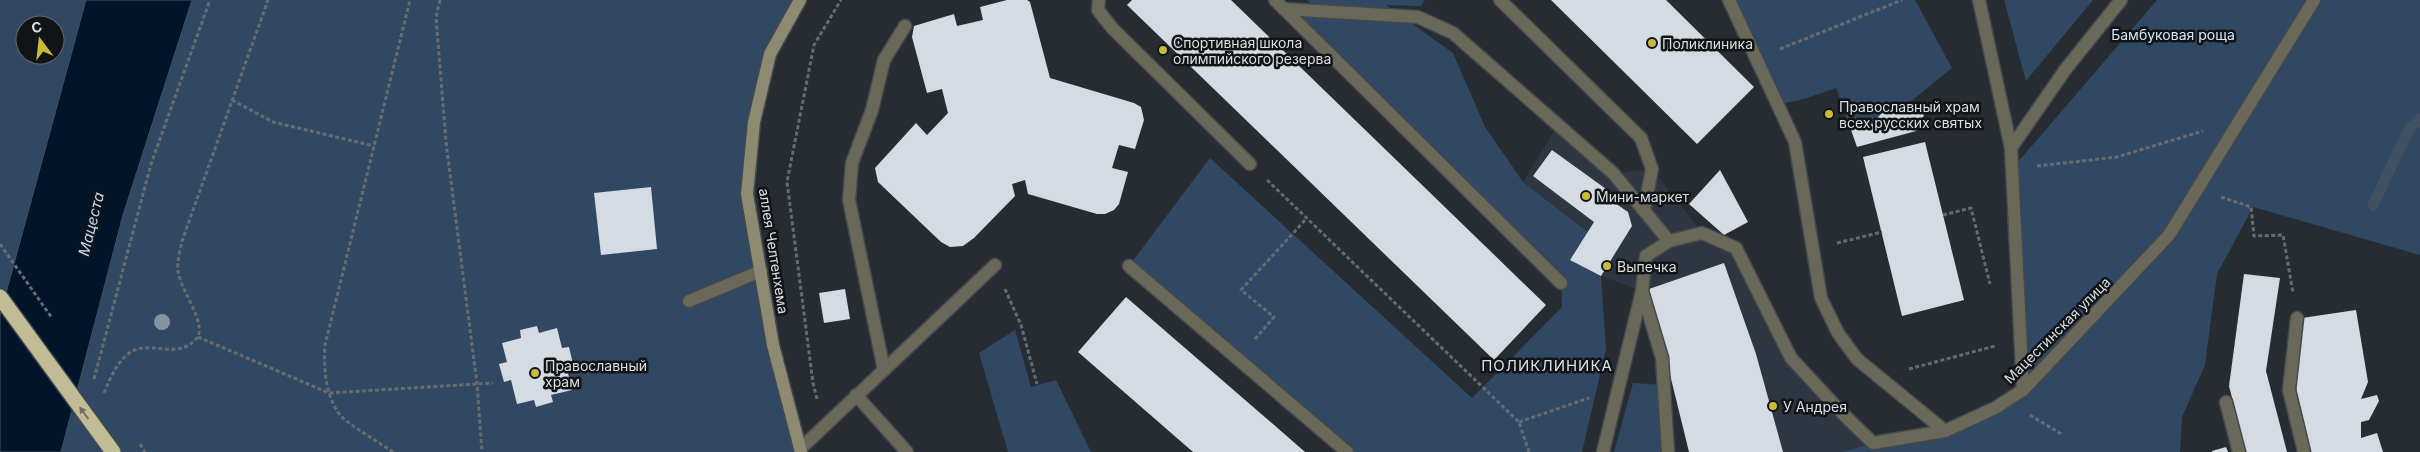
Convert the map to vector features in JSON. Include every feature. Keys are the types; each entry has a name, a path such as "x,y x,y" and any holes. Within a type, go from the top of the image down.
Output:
{"highway":[{"path":"0,297 113,452"}],"main road":[{"name":"аллея Челтенхема","path":"800,0 770,54 754,122 748,194 773,345 800,450"}],"street":[{"path":"1099,0 1098,10 1112,28 1250,164"},
{"path":"1275,0 1561,283"},
{"path":"1500,0 1641,138 1652,169 1644,210"},
{"path":"1729,0 1795,142 1820,298 1838,333 1857,359 1945,431"},
{"path":"1979,0 2011,148 2023,390"},
{"path":"2011,148 2065,70 2121,0"},
{"name":"Мацестинская улица","path":"1603,452 1642,292 1646,256 1669,241 1702,234 1736,248 1791,358 1873,443 1945,431 2023,390 2170,235 2314,0"},
{"path":"1284,9 1418,17 1453,32 1613,173 1669,241"},
{"path":"884,370 849,200 852,163 872,110 884,60 905,26"},
{"path":"800,450 816,435 824,424 995,266"},
{"path":"1129,266 1347,452"},
{"path":"689,301 761,271"},
{"name":"Мацестинская улица","path":"1642,292 1662,358 1668,452"},
{"path":"2297,318 2289,390 2304,452"},
{"path":"856,396 907,452"},
{"path":"2226,402 2239,452"}],"path":[{"path":"92,387 151,164 210,0"},
{"path":"102,398 113,372 129,353 147,348 171,351 189,345 198,337 200,324 182,288 178,270 182,241 268,0"},
{"path":"393,452 342,418 329,393 323,368 325,345 410,0"},
{"path":"440,0 436,17 446,142 477,384 482,452"},
{"path":"824,424 813,383 787,182 814,46 841,0"},
{"path":"1756,58 1902,0"},
{"path":"232,100 272,122 374,146"},
{"path":"2012,168 2117,157 2242,119"},
{"path":"1250,164 1519,422 1529,452"},
{"path":"2206,176 2222,198 2251,207 2254,236 2283,235 2297,318"},
{"path":"1944,215 1971,208 1991,285"},
{"path":"1238,358 1274,317 1241,290 1307,218"},
{"path":"1837,248 1836,241 1882,232"},
{"path":"995,266 1021,325 1037,384"},
{"path":"198,337 329,393 492,383"},
{"path":"1901,371 1996,345"},
{"path":"1519,422 1620,387"},
{"path":"2006,400 2063,435"}],"shaded area":[{"path":"1558,125 1613,173 1652,169 1702,233 1736,248 1791,358 1873,443 1841,452 1782,452 1724,264 1642,291 1601,276 1570,260 1587,231 1523,182"}],"green space":[{"path":"0,0 86,0 0,315"},
{"path":"192,0 800,0 770,54 747,194 800,452 61,452 123,215"},
{"path":"1307,0 1425,0 1421,6 1386,5 1453,53 1485,127 1523,182 1588,232 1570,259 1601,276 1606,349 1582,452 1347,452 1129,266 1210,158 1472,398 1562,307 1561,283 1284,9 1317,10"},
{"path":"1729,0 1915,0 1952,68 1909,103 1885,110 1876,119 1876,123 1851,130 1836,88 1778,105"},
{"path":"2004,0 2093,0 2026,81"},
{"name":"Бамбуковая роща","path":"2157,0 2420,0 2420,255 2253,207 2217,274 2205,365 2182,417 2180,452 1841,452 1873,443 1945,431 2023,390 2012,169"},
{"path":"1015,330 1031,387 1056,380 1091,452 1008,452 979,353"},
{"path":"1633,383 1663,385 1663,452 1614,452"}],"water":[{"name":"Мацеста","path":"86,0 192,0 123,215 61,452 0,452 0,315"}],"building":[{"path":"1007,0 1027,0 1030,2 1050,78 1134,103 1141,107 1144,120 1135,149 1119,145 1112,168 1128,172 1119,204 1114,210 1105,214 1097,214 1028,194 1025,180 1012,184 1015,196 974,238 963,246 950,247 941,242 878,182 875,168 916,123 927,135 948,113 942,89 927,93 912,37 914,26 954,14 957,26 983,20 980,7"},
{"path":"1132,0 1231,0 1546,305 1494,360 1127,5"},
{"name":"Поликлиника","path":"1551,0 1666,0 1754,87 1697,144"},
{"path":"1909,103 1924,115 1916,131 1857,147 1851,130 1876,123 1876,119 1885,110"},
{"path":"1925,142 1964,300 1902,316 1863,157"},
{"name":"Мини-маркет","path":"1552,150 1613,194 1609,199 1628,212 1632,226 1601,276 1570,260 1594,222 1533,176"},
{"path":"1720,170 1748,222 1724,235 1689,204"},
{"path":"651,187 657,249 601,255 594,193"},
{"path":"1724,263 1756,354 1783,452 1689,452 1649,289"},
{"path":"2244,274 2280,278 2266,371 2287,452 2246,452 2229,386"},
{"path":"845,289 850,319 824,323 819,293"},
{"path":"1126,297 1305,452 1193,452 1078,352"},
{"path":"2356,310 2368,382 2361,399 2377,395 2379,401 2369,420 2361,422 2361,438 2377,433 2383,452 2308,452 2297,396 2295,374 2302,318"},
{"name":"Православный храм","path":"537,326 539,333 557,328 562,348 569,347 573,364 566,365 572,390 551,395 553,402 536,407 534,400 517,404 511,380 504,382 499,364 507,362 502,343 521,338 520,330"},
{"path":"2226,447 2228,452 2212,452 2212,451"}],"waterway":[{"path":"2373,205 2409,129 2420,119"}],"place":[{"name":"Поликлиника","path":"1652,43"},
{"name":"Спортивная школа олимпийского резерва","path":"1163,50"},
{"name":"Православный храм всех русских святых","path":"1829,114"},
{"name":"Мини-маркет","path":"1586,196"},
{"name":"Выпечка","path":"1607,266"},
{"name":"Православный храм","path":"535,373"},
{"name":"У Андрея","path":"1773,406"}],"district":[{"name":"ПОЛИКЛИНИКА","path":"1547,365"}]}
